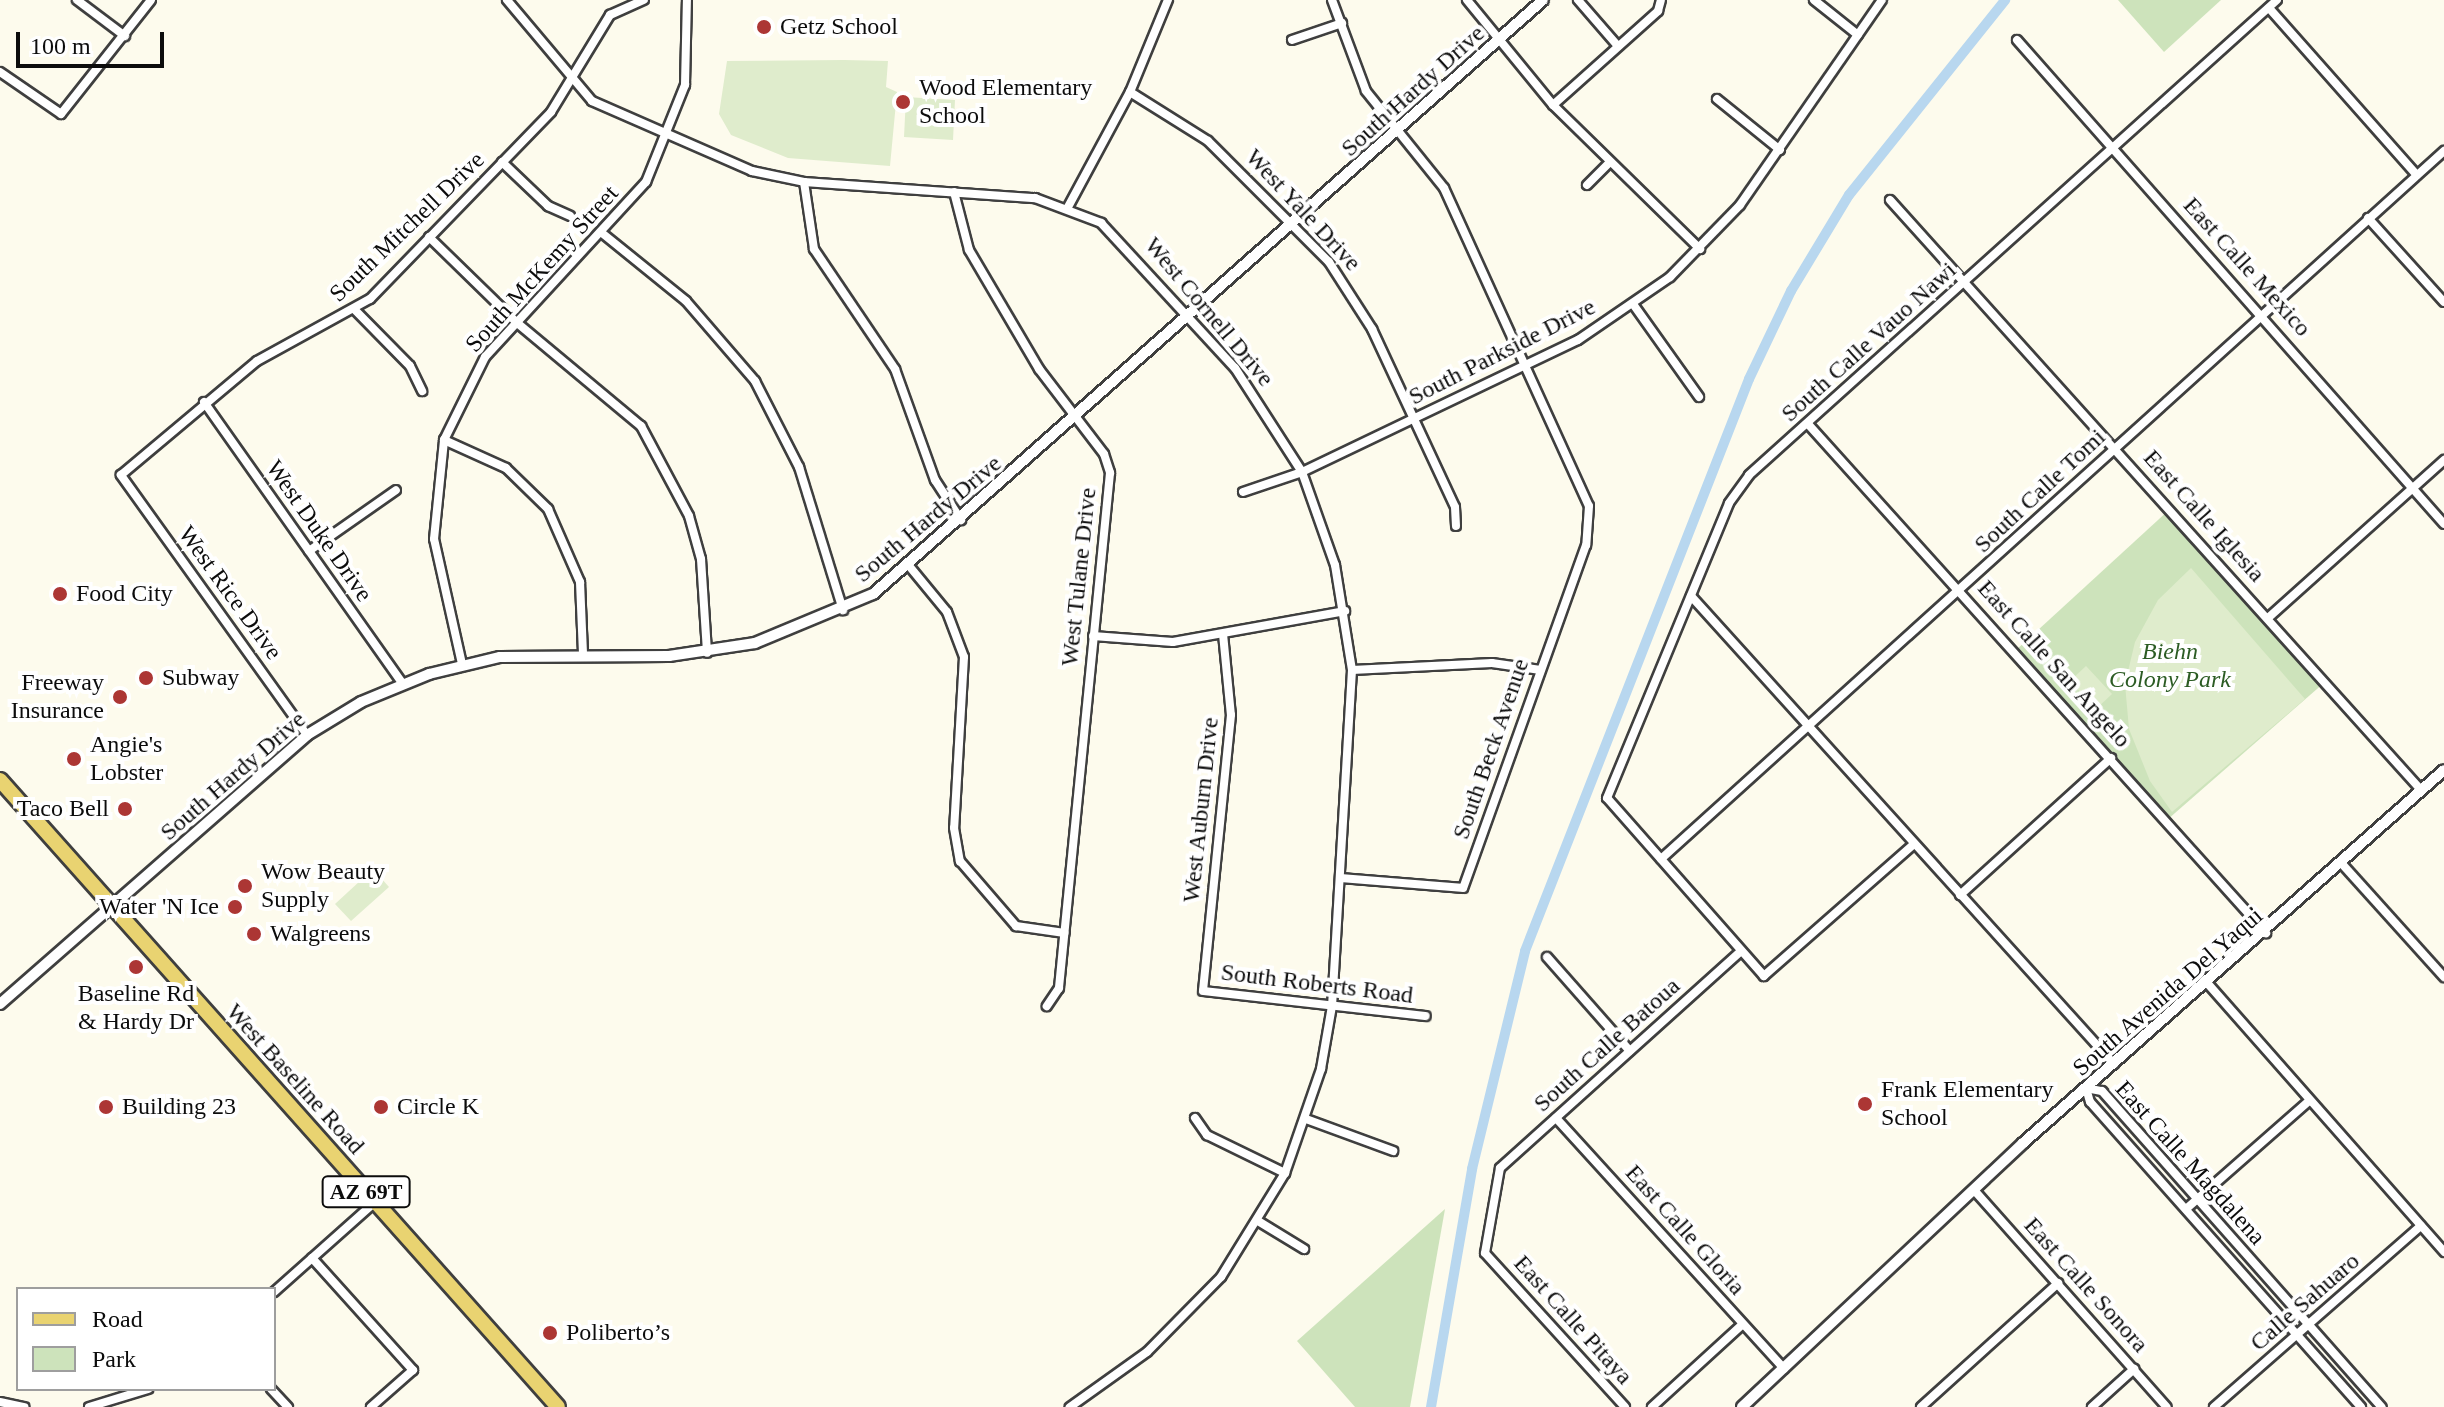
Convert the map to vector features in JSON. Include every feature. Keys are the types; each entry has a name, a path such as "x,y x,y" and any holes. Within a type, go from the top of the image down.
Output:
{"main road":[{"name":"West Baseline Road","path":"0,780 558,1407"}],"street":[{"path":"77,0 125,36"},
{"path":"0,72 61,114 151,0"},
{"name":"West Cornell Drive","path":"507,0 573,80 604,110 668,138 804,182 954,192 1068,207 1126,244 1188,315 1264,408 1302,472 1345,611 1352,670 1332,1006"},
{"name":"South Mitchell Drive","path":"121,475 204,402 257,361 355,310 502,162 573,80 610,15 644,0"},
{"path":"668,138 685,85 687,0"},
{"path":"1068,207 1130,92 1168,0"},
{"path":"1332,0 1366,91 1444,188 1528,365"},
{"path":"1467,0 1497,42 1608,164 1700,249"},
{"name":"South Hardy Drive","path":"0,1004 307,735 402,683 462,664 583,653 707,653 773,639 843,611 910,567 1543,0"},
{"path":"1578,0 1618,46"},
{"path":"1814,0 1858,35"},
{"name":"South Parkside Drive","path":"1243,492 1302,472 1414,420 1528,365 1633,304 1700,249 1780,150 1882,0"},
{"name":"South Calle Vauo Nawi","path":"1661,859 1607,798 1729,503 1808,424 2277,0"},
{"path":"1553,105 1618,46 1661,1"},
{"path":"2269,8 2417,175"},
{"path":"1292,40 1342,23"},
{"name":"East Calle Mexico","path":"2017,40 2263,313 2444,524"},
{"name":"West Yale Drive","path":"1130,92 1208,141 1295,224 1354,295 1455,507 1456,526"},
{"path":"1717,99 1780,150"},
{"name":"South McKemy Street","path":"462,664 434,539 444,440 473,376 516,322 602,233 646,182 668,138"},
{"name":"South Calle Tomi","path":"1661,859 2444,151"},
{"path":"502,162 548,206 570,216"},
{"path":"1587,185 1608,164"},
{"path":"804,182 814,249 895,369 935,480 962,520"},
{"name":"West Tulane Drive","path":"954,192 969,250 1110,473 1059,988 1047,1006"},
{"name":"East Calle Iglesia","path":"1890,200 2422,791"},
{"path":"2368,218 2444,302"},
{"path":"602,233 686,301 755,381 799,467 843,611"},
{"path":"429,237 516,322 641,426 669,471 701,559 707,653"},
{"path":"1633,304 1699,397"},
{"path":"355,310 410,366 422,391"},
{"name":"South Beck Avenue","path":"1341,878 1463,888 1586,545 1589,506 1528,365"},
{"name":"West Duke Drive","path":"204,402 402,683"},
{"name":"East Calle San Angelo","path":"1808,424 2267,933"},
{"path":"444,440 506,468 548,509 580,582 583,653"},
{"path":"2268,618 2444,460"},
{"name":"West Rice Drive","path":"121,475 307,735"},
{"path":"309,551 396,490"},
{"path":"910,567 947,612 964,657 954,828 960,861 1016,926 1064,933"},
{"name":"East Calle Magdalena","path":"1691,596 2114,1064"},
{"path":"1093,636 1153,642 1223,634 1345,611"},
{"name":"West Auburn Drive","path":"1203,991 1231,715 1223,634"},
{"path":"1352,670 1492,663 1540,670"},
{"path":"1960,895 2111,758"},
{"name":"South Avenida Del Yaqui","path":"1742,1407 2086,1088 2209,985 2444,770"},
{"path":"1661,859 1764,976 1914,844"},
{"path":"2343,865 2444,977"},
{"name":"South Calle Batoua","path":"1500,1168 1741,951"},
{"path":"1547,957 1630,1051"},
{"path":"2209,985 2444,1252"},
{"name":"South Roberts Road","path":"1203,991 1426,1016"},
{"path":"1070,1407 1180,1321 1258,1221 1285,1173 1306,1119 1332,1006"},
{"name":"East Calle Magdalena","path":"2361,1407 2090,1102 2086,1088 2102,1091 2382,1407"},
{"path":"2186,1209 2309,1101"},
{"path":"1195,1118 1207,1135 1285,1173"},
{"name":"East Calle Gloria","path":"1556,1118 1784,1369"},
{"path":"1306,1119 1393,1151"},
{"name":"East Calle Pitaya","path":"1500,1168 1485,1253 1625,1407"},
{"name":"East Calle Sonora","path":"1974,1190 2167,1407"},
{"path":"276,1290 375,1202"},
{"path":"1258,1221 1304,1249"},
{"name":"Calle Sahuaro","path":"2214,1407 2421,1226"},
{"path":"312,1258 413,1370 371,1407"},
{"path":"1921,1407 2058,1283"},
{"path":"1652,1407 1743,1324"},
{"path":"2092,1407 2134,1369"},
{"path":"89,1407 143,1391"},
{"path":"273,1391 288,1407"},
{"path":"128,1397 133,1407"},
{"path":"0,1402 24,1407"}],"green space":[{"path":"2118,0 2221,0 2164,52"},
{"path":"727,61 888,61 886,87 897,92 890,166 788,158 731,135 719,114"},
{"path":"906,97 955,100 953,140 904,137"},
{"name":"Biehn Colony Park","path":"2170,509 2325,682 2167,820 2015,651"},
{"path":"2191,568 2305,699 2172,812 2150,781 2129,729 2125,684 2135,642 2158,600"},
{"path":"2086,666 2112,694 2096,709 2070,681"},
{"path":"373,869 389,887 351,921 335,904"},
{"path":"1445,1209 1410,1407 1355,1407 1297,1341"}],"waterway":[{"path":"1431,1407 1472,1169 1525,951 1749,379 1791,291 1849,195 2005,0"}],"place":[{"name":"Getz School","path":"764,27"},
{"name":"Wood Elementary School","path":"903,102"},
{"name":"Food City","path":"60,594"},
{"name":"Subway","path":"146,678"},
{"name":"Freeway Insurance","path":"120,697"},
{"name":"Angie's Lobster","path":"74,759"},
{"name":"Taco Bell","path":"125,809"},
{"name":"Wow Beauty Supply","path":"245,886"},
{"name":"Water 'N Ice","path":"235,907"},
{"name":"Walgreens","path":"254,934"},
{"name":"Baseline Rd & Hardy Dr","path":"136,967"},
{"name":"Frank Elementary School","path":"1865,1104"},
{"name":"Building 23","path":"106,1107"},
{"name":"Circle K","path":"381,1107"},
{"name":"Poliberto’s","path":"550,1333"}]}
